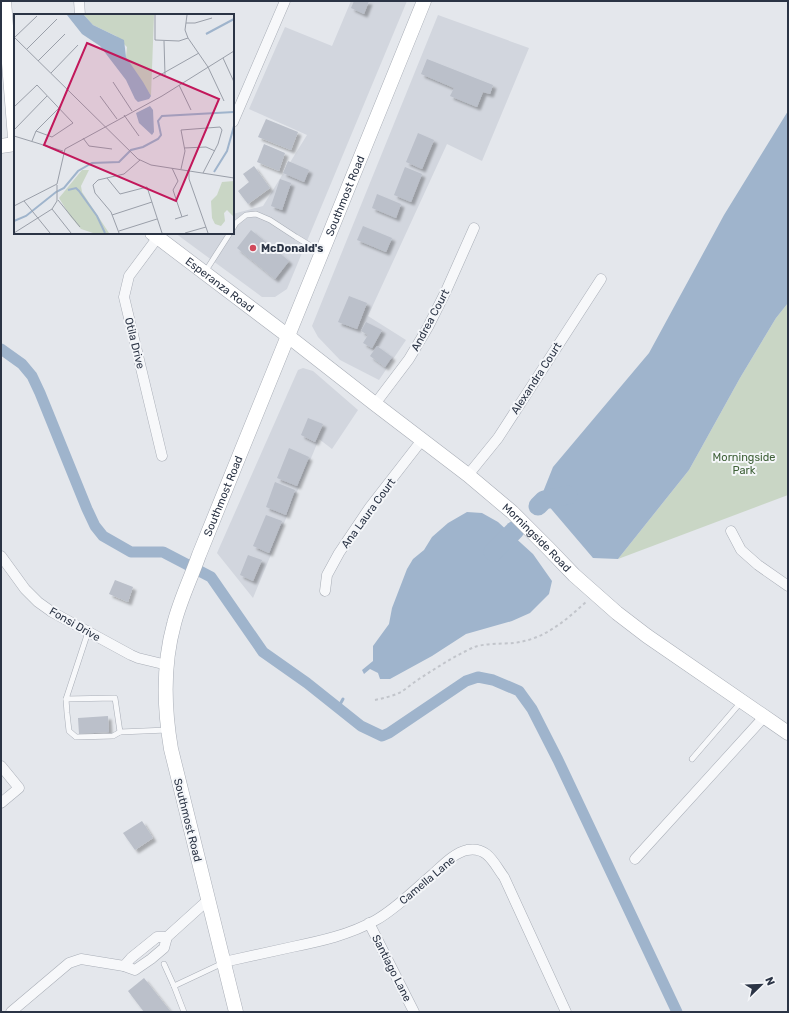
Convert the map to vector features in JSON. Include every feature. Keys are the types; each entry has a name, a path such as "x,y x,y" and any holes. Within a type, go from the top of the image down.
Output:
{"main road":[{"path":"4,1 14,126"},
{"name":"Southmost Road","path":"236,1012 176,772 168,730 166,700 167,665 174,625 199,555 424,1"},
{"path":"1,146 14,144"},
{"name":"Esperanza Road","path":"155,235 288,336"},
{"name":"Morningside Road","path":"288,336 468,475 512,512 574,575 617,613 647,636 788,733"}],"street":[{"path":"79,1 80,14"},
{"path":"234,120 285,1"},
{"name":"Andrea Court","path":"375,404 409,359 428,327 474,228"},
{"name":"Otila Drive","path":"155,235 129,276 124,297 162,456"},
{"name":"Alexandra Court","path":"468,475 498,438 601,279"},
{"name":"Ana Laura Court","path":"325,591 327,575 338,553 370,507 422,440"},
{"path":"731,531 741,550 758,565 788,586"},
{"name":"Fonsi Drive","path":"1,556 25,589 38,602 52,612 138,658 167,665"},
{"path":"635,859 764,717"},
{"path":"1,766 19,788 1,804"},
{"name":"Camella Lane","path":"224,962 329,939 353,931 388,912 445,863 461,852 478,850 486,853 492,859 504,877 566,1012"},
{"path":"11,1012 69,963 81,959 124,966 135,970 153,958 164,948 167,936 208,900"},
{"name":"Santiago Lane","path":"370,923 414,1012"},
{"path":"124,966 131,958 156,937 167,936"},
{"path":"144,947 153,958"}],"lane":[{"path":"234,226 246,215 256,214 270,220 296,238 322,253"},
{"path":"204,273 229,234"},
{"path":"88,632 66,699 66,713 69,731 76,737 113,736 120,732 168,730"},
{"path":"66,699 115,698 120,732"},
{"path":"692,759 742,701"},
{"path":"174,986 224,962"},
{"path":"164,964 184,1012"}],"path":[{"path":"375,700 402,692 452,658 474,647 515,643 542,635 564,621 595,594"}],"shaded area":[{"path":"351,1 407,1 287,289 275,297 262,297 176,234 234,234 234,214 263,206 307,135 249,109 285,27 332,46"},
{"path":"438,15 529,48 482,161 447,144 368,316 406,340 379,380 340,360 318,337 312,326"},
{"path":"303,368 313,371 358,410 332,449 319,439 253,598 217,553 298,370"}],"green space":[{"name":"Morningside Park","path":"788,303 788,495 618,559 689,470 740,378 776,318"}],"water":[{"path":"788,111 788,303 776,318 740,378 689,470 618,559 593,558 541,497 553,467 649,353 724,215"},
{"path":"467,512 482,513 498,522 533,554 552,581 549,594 530,613 512,621 466,634 432,656 390,679 380,679 378,673 370,669 364,674 362,670 373,661 373,646 389,624 392,608 407,569 413,559 424,550 432,537 448,523"}],"building":[{"path":"354,1 369,1 364,14 351,8"},
{"path":"427,59 493,85 490,94 483,92 477,107 450,96 454,88 421,74"},
{"path":"266,119 298,132 291,150 258,137"},
{"path":"418,133 434,140 422,169 406,162"},
{"path":"264,144 285,153 279,171 257,162"},
{"path":"288,161 309,170 304,182 283,173"},
{"path":"254,166 270,188 248,204 238,191 249,182 243,174"},
{"path":"405,167 422,174 411,202 394,195"},
{"path":"280,179 291,183 282,210 271,206"},
{"path":"377,194 401,204 396,218 372,208"},
{"path":"363,226 392,238 386,252 357,240"},
{"path":"251,230 289,261 275,279 237,248"},
{"path":"349,296 367,303 357,329 338,322"},
{"path":"366,322 382,330 372,348 363,343 368,335 361,331"},
{"path":"377,346 392,357 385,367 370,356"},
{"path":"308,418 323,424 315,442 301,435"},
{"path":"289,448 309,457 297,486 277,478"},
{"path":"275,482 295,490 286,515 266,507"},
{"path":"266,515 282,521 269,553 253,546"},
{"path":"248,555 262,560 253,581 240,575"},
{"path":"115,580 133,587 128,602 109,594"},
{"path":"108,716 109,732 79,734 78,718"},
{"path":"142,821 153,838 135,850 123,833"},
{"path":"144,978 171,1012 144,1012 128,991"}],"waterway":[{"path":"1,349 22,364 32,376 87,509 95,526 103,536 131,552 163,552 211,577 263,652 307,683 361,726 382,736 389,733 466,681 478,677 493,680 519,691 532,709 558,760 677,1012"},
{"path":"538,506 544,500 568,495"},
{"path":"493,552 515,530"},
{"path":"338,708 343,699"}],"place":[{"name":"McDonald's","path":"253,248"}]}
